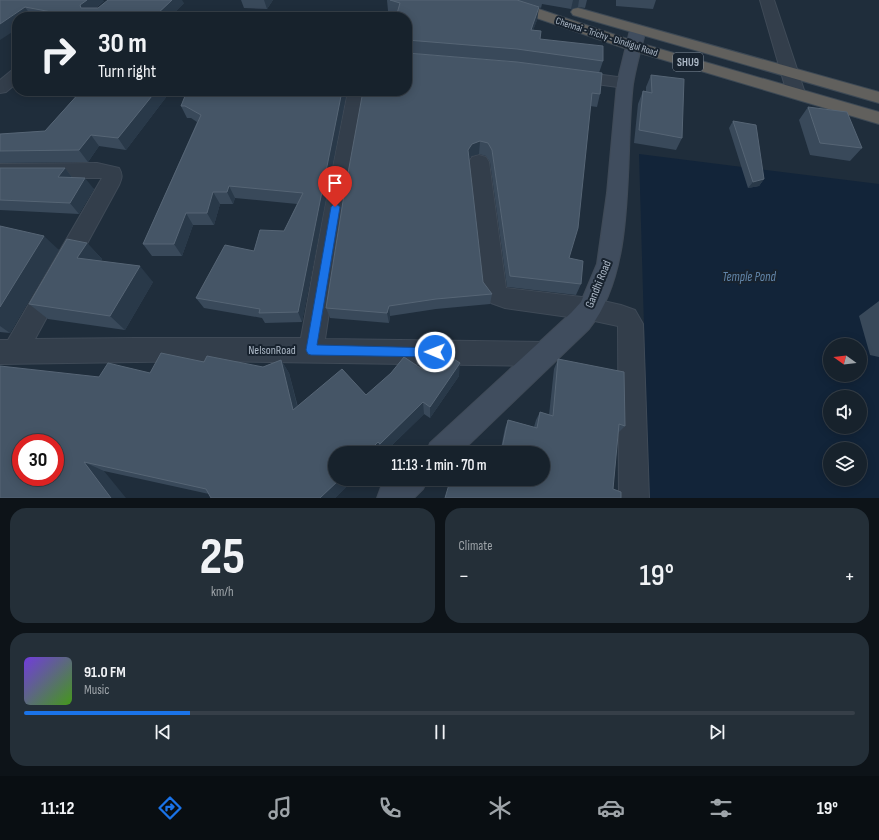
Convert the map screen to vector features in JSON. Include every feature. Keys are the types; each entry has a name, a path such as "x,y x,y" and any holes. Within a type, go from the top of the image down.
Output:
{"highway":[{"name":"Chennai - Trichy - Dindigul Road","path":"498,0 636,38 789,72 879,98"},
{"name":"Chennai - Trichy - Dindigul Road","path":"541,0 636,38 796,93 879,118"}],"main road":[{"name":"Gandhi Road","path":"447,446 580,321 590,309 608,264 617,193 625,83 636,38"},
{"path":"392,498 405,486"}],"street":[{"path":"767,0 796,93"},
{"path":"554,73 625,83"},
{"path":"0,88 12,79"},
{"path":"311,350 335,207 356,96"},
{"path":"479,162 495,292 499,296 505,298 590,309 620,316 626,318 631,324 634,498"},
{"path":"0,171 97,170 112,173 112,178 8,351"},
{"name":"NelsonRoad","path":"8,351 311,350 544,354"}],"water":[{"name":"Temple Pond","path":"639,154 879,184 879,498 649,498"}],"building":[{"path":"0,0 87,0 80,5 81,8 98,8 108,0 172,0 159,12 52,12 25,7 18,12 12,12 12,16 0,24"},
{"path":"390,0 517,0 539,7 531,30 541,31 540,39 603,46 603,61 517,49 412,40 412,12 397,12 400,3"},
{"path":"412,53 517,62 602,73 600,94 592,93 578,228 569,258 583,261 581,284 510,276 492,150 488,143 480,141 472,144 468,150 483,282 492,294 436,299 389,306 387,313 326,308 344,195 362,96 412,96"},
{"path":"651,75 684,79 682,138 639,130 643,91 652,93"},
{"path":"76,96 152,96 118,138 91,135 79,150 0,151 0,134 45,131"},
{"path":"185,96 341,96 298,312 259,313 260,309 196,298 225,245 254,251 260,230 284,231 303,193 229,186 227,192 213,192 207,213 186,213 174,244 143,244 201,115 185,106 181,106"},
{"path":"808,107 847,112 862,148 820,143"},
{"path":"733,121 756,125 764,179 753,182"},
{"path":"0,168 65,168 58,177 85,178 70,203 0,200"},
{"path":"0,226 44,236 0,307"},
{"path":"67,239 87,243 77,258 140,266 110,316 29,304"},
{"path":"439,352 443,352 460,363 430,407 423,402 380,444 378,442 374,446 328,446 328,486 333,486 320,498 211,498 206,489 84,462 111,498 0,498 0,366 99,377 108,363 150,373 161,353 204,362 207,356 263,367 281,360 293,410 342,369 366,395 391,373 404,357 425,371"},
{"path":"558,359 624,372 625,426 619,424 613,489 621,492 621,498 445,498 449,486 550,486 550,446 502,446 508,420 537,428 540,412 553,416"}],"route":[{"path":"335,207 311,350 435,352"}]}
